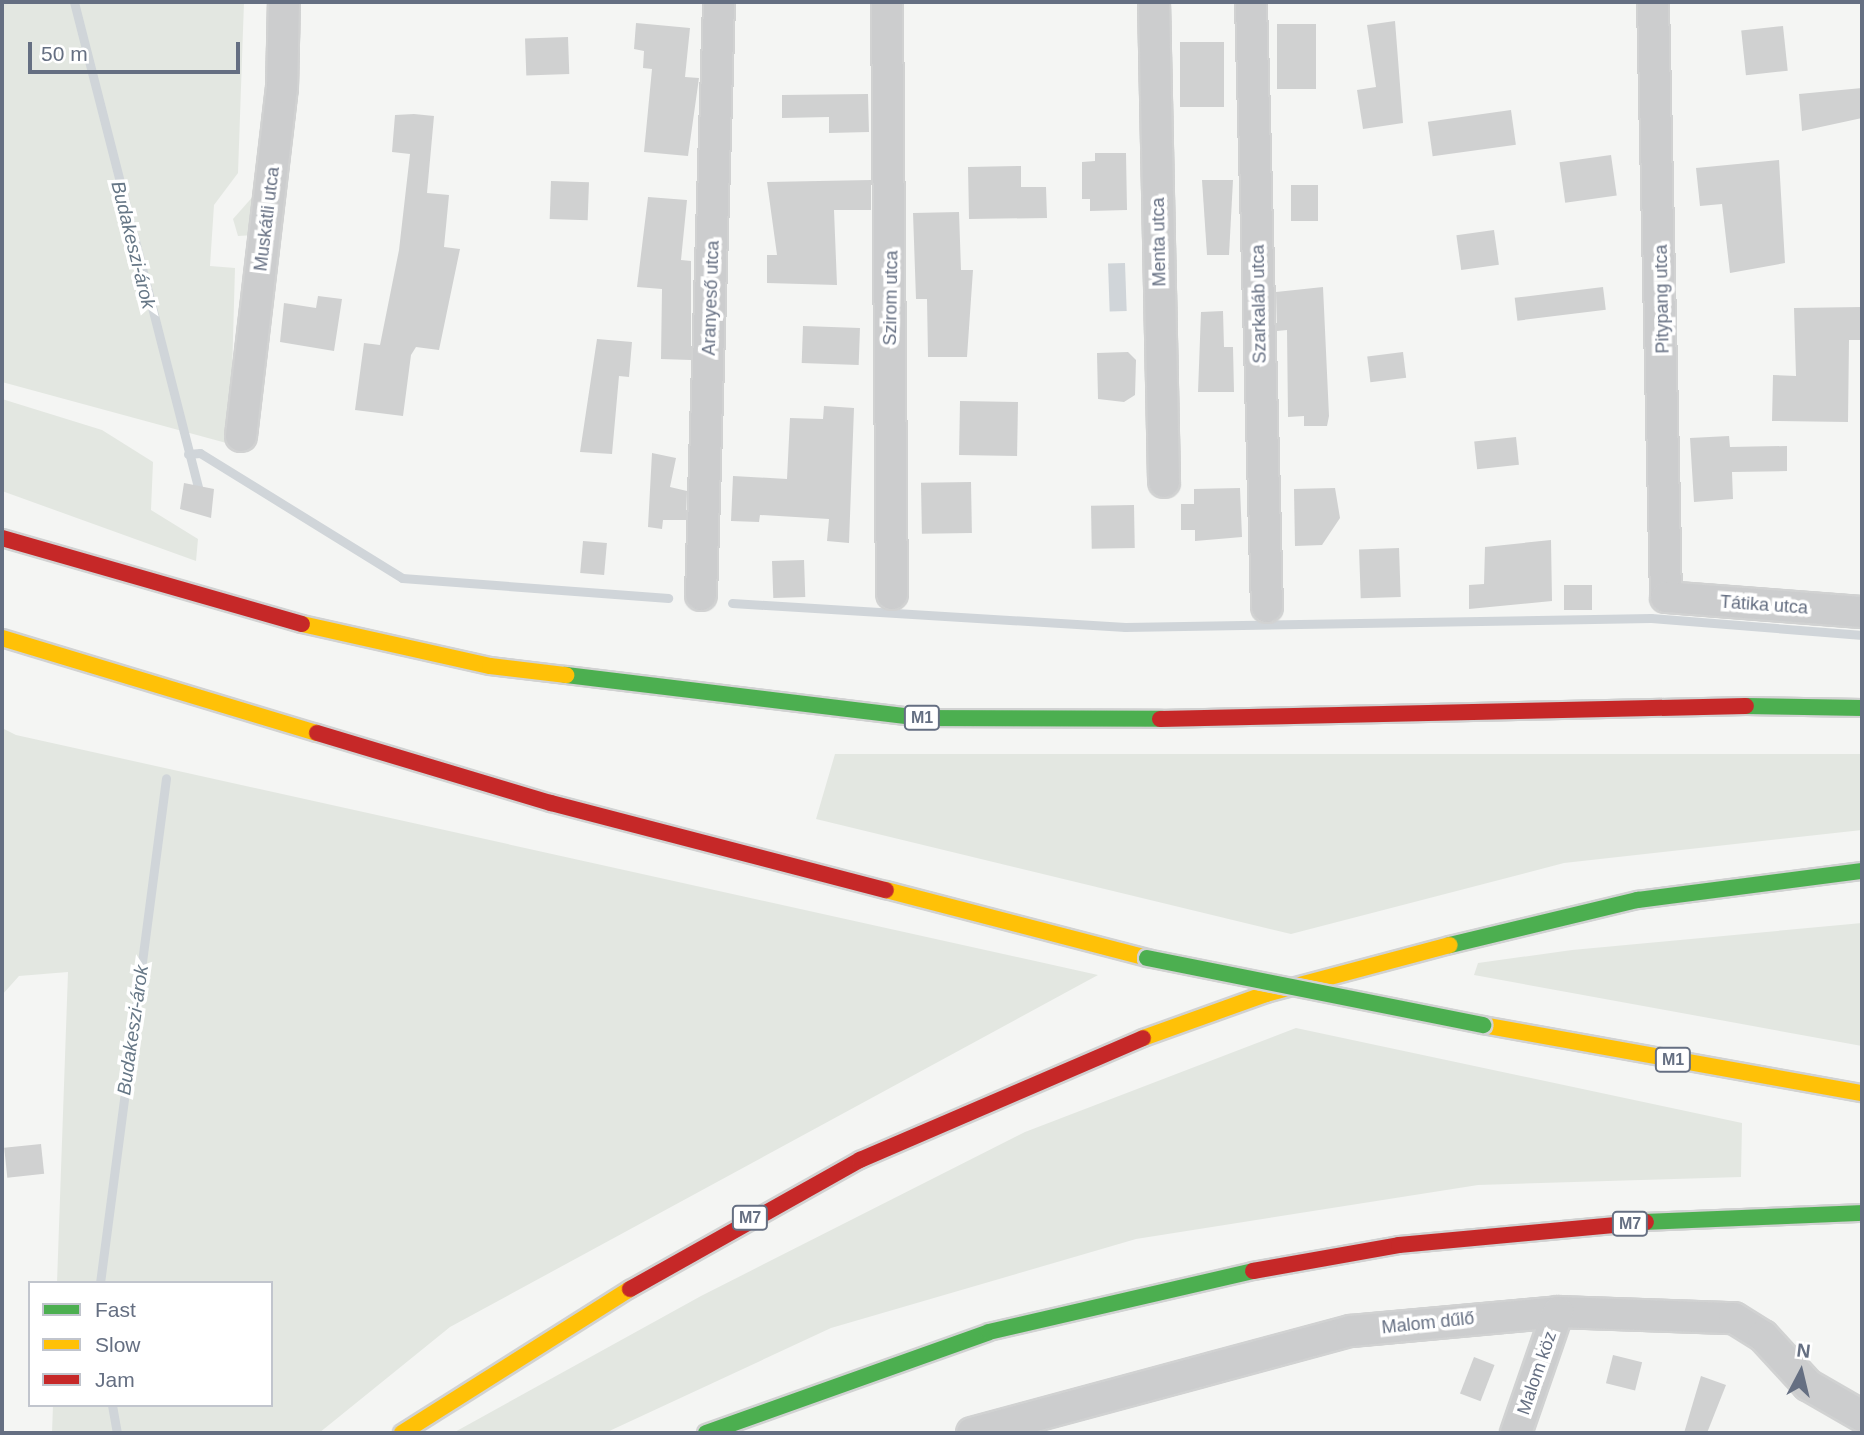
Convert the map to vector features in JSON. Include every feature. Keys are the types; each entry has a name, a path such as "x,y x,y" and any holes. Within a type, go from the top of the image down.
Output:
{"highway":[{"name":"M1","path":"2,538 335,633 490,666 920,718 1257,719 1711,705 1862,708"},
{"name":"M1","path":"2,638 551,803 1147,958 1483,1025 1862,1093"},
{"name":"M7","path":"402,1433 517,1356 744,1220 885,1148 1121,1046 1266,994 1485,935 1638,900 1862,871"},
{"name":"M7","path":"706,1433 989,1332 1195,1281 1399,1245 1670,1220 1862,1213"}],"street":[{"name":"Muskátli utca","path":"241,436 282,88 284,2"},
{"name":"Aranyeső utca","path":"701,595 719,2"},
{"name":"Szirom utca","path":"887,2 892,594"},
{"name":"Menta utca","path":"1154,2 1164,482"},
{"name":"Szarkaláb utca","path":"1251,2 1266,607"},
{"name":"Pitypang utca","path":"1653,2 1666,597"},
{"name":"Tátika utca","path":"1666,597 1862,612"},
{"name":"Malom dűlő","path":"972,1433 1352,1331 1558,1312 1734,1318 1763,1336 1808,1385 1862,1416"},
{"name":"Malom köz","path":"1516,1433 1558,1312"}],"shaded area":[{"path":"2,2 244,2 238,173 214,205 210,266 235,268 230,444 2,382"},
{"path":"264,184 254,235 238,236 233,219"},
{"path":"1125,263 1127,311 1110,312 1108,264"},
{"path":"2,399 102,430 153,462 151,510 198,539 196,561 2,491"},
{"path":"2,728 16,735 1098,975 450,1327 319,1433 52,1433 53,1407 273,1407 273,1281 57,1281 68,972 19,976 2,995"},
{"path":"835,754 1862,754 1862,830 1564,863 1291,934 816,819"},
{"path":"1862,923 1862,1046 1474,975 1478,963 1572,950"},
{"path":"1296,1028 1742,1123 1741,1177 1478,1185 1136,1239 831,1328 605,1433 453,1433 701,1296 1025,1132"}],"building":[{"path":"1395,21 1403,123 1363,129 1357,90 1376,87 1367,25"},
{"path":"636,23 690,28 685,77 699,78 688,156 644,152 652,69 643,68 644,51 634,49"},
{"path":"1277,24 1316,24 1316,89 1277,89"},
{"path":"1783,26 1788,71 1746,75 1741,30"},
{"path":"568,37 569,74 526,75 525,39"},
{"path":"1180,42 1224,42 1224,107 1180,107"},
{"path":"1862,88 1862,118 1802,131 1799,94"},
{"path":"868,94 869,132 829,133 829,117 782,118 782,95"},
{"path":"1511,110 1516,145 1433,156 1428,122"},
{"path":"395,115 434,116 427,193 449,195 444,247 460,249 439,350 416,347 411,355 403,416 355,410 364,343 380,345 399,250 410,154 392,152"},
{"path":"1095,153 1126,153 1127,210 1090,211 1090,199 1082,199 1082,162 1095,161"},
{"path":"1611,155 1617,196 1565,203 1560,162"},
{"path":"1779,160 1785,263 1730,273 1722,204 1700,206 1696,168"},
{"path":"1021,166 1021,187 1046,187 1047,218 969,219 968,167"},
{"path":"871,180 871,210 834,210 837,285 767,283 767,255 777,255 767,182"},
{"path":"1202,180 1233,180 1229,255 1207,255"},
{"path":"551,181 589,182 588,220 550,219"},
{"path":"1291,185 1318,185 1318,221 1291,221"},
{"path":"648,197 687,200 681,260 691,261 691,360 661,359 662,289 637,287"},
{"path":"959,212 961,270 973,270 967,357 928,357 927,299 916,299 913,213"},
{"path":"1494,230 1499,265 1461,270 1456,235"},
{"path":"1323,287 1329,416 1327,426 1304,426 1304,416 1288,417 1287,330 1277,331 1276,292"},
{"path":"1603,287 1606,310 1517,321 1515,298"},
{"path":"318,296 342,299 334,351 280,342 284,303 316,308"},
{"path":"1862,307 1862,340 1849,340 1848,422 1772,421 1773,375 1796,376 1794,308"},
{"path":"1223,311 1224,347 1233,347 1234,392 1198,392 1201,312"},
{"path":"803,326 860,328 859,365 802,363"},
{"path":"597,339 632,342 629,377 619,376 612,454 580,452"},
{"path":"1128,352 1136,360 1135,395 1124,402 1098,399 1097,353"},
{"path":"1403,352 1406,378 1370,382 1367,356"},
{"path":"960,401 1018,402 1017,456 959,455"},
{"path":"824,406 854,408 849,543 827,541 829,519 760,515 759,522 731,521 733,476 787,479 790,418 823,419"},
{"path":"1729,436 1730,447 1787,446 1787,471 1732,472 1733,499 1694,502 1690,438"},
{"path":"1516,437 1519,465 1477,469 1474,441"},
{"path":"652,453 676,458 670,487 687,491 686,520 663,520 662,529 648,527"},
{"path":"971,482 972,533 922,534 921,483"},
{"path":"184,483 214,489 211,518 180,509"},
{"path":"1240,488 1242,537 1195,541 1195,530 1181,530 1181,504 1194,504 1194,489"},
{"path":"1335,488 1340,518 1322,545 1295,546 1294,489"},
{"path":"1134,505 1135,548 1092,549 1091,506"},
{"path":"1551,540 1552,601 1469,609 1469,585 1484,584 1485,547"},
{"path":"583,541 607,543 604,575 580,573"},
{"path":"1399,548 1401,597 1361,598 1359,549"},
{"path":"804,560 805,597 773,598 772,561"},
{"path":"1564,585 1592,585 1592,610 1564,610"},
{"path":"41,1144 44,1174 7,1178 4,1148"},
{"path":"1613,1355 1642,1362 1635,1390 1606,1383"},
{"path":"1474,1357 1495,1365 1481,1401 1460,1393"},
{"path":"1701,1376 1726,1385 1707,1433 1684,1433"}],"waterway":[{"name":"Budakeszi-árok","path":"74,2 198,487"},
{"path":"188,454 200,453 402,578 668,598"},
{"path":"732,603 1125,627 1651,618 1862,635"},
{"name":"Budakeszi-árok","path":"100,1281 166,778"},
{"name":"Budakeszi-árok","path":"112,1407 117,1433"}],"traffic: fast":[{"path":"566,675 920,718 1160,719"},
{"path":"1746,706 1862,708"},
{"path":"1450,945 1638,900 1862,871"},
{"path":"1147,958 1483,1025"},
{"path":"1646,1222 1862,1213"},
{"path":"706,1433 989,1332 1253,1271"}],"traffic: slow":[{"path":"302,624 490,666 566,675"},
{"path":"2,638 317,733"},
{"path":"886,890 1147,958"},
{"path":"1143,1038 1266,994 1450,945"},
{"path":"1483,1025 1862,1093"},
{"path":"402,1433 630,1289"}],"traffic: jam":[{"path":"2,538 302,624"},
{"path":"1160,719 1746,706"},
{"path":"317,733 551,803 886,890"},
{"path":"630,1289 860,1160 1143,1038"},
{"path":"1253,1271 1399,1245 1646,1222"}]}
